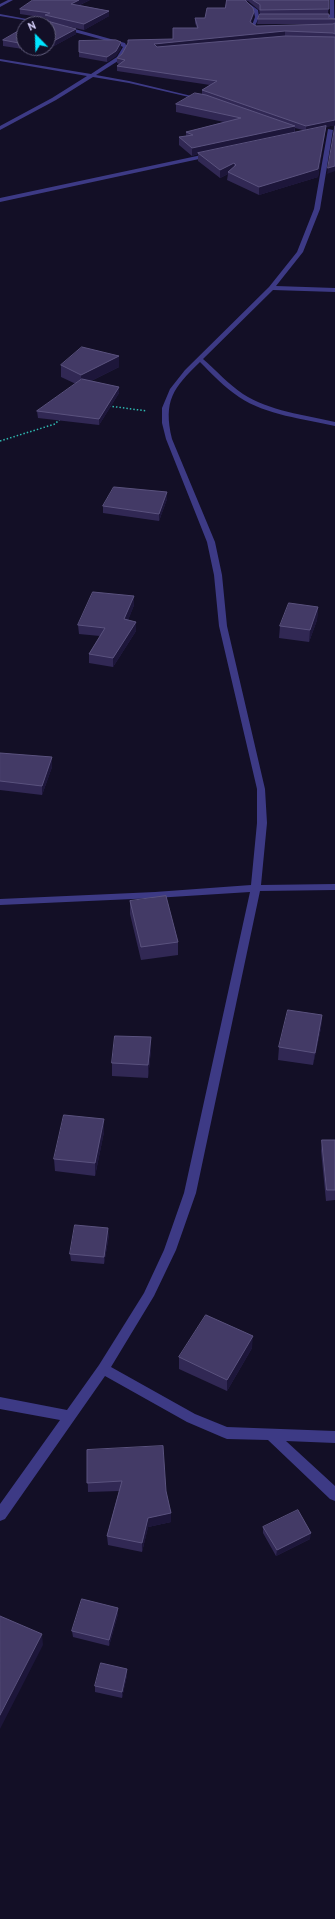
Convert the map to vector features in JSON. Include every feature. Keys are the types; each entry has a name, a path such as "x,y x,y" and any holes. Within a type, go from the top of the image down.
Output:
{"street":[{"path":"0,6 11,0"},
{"path":"326,41 334,42 332,27 334,16 332,0"},
{"path":"245,3 256,11 257,17 253,27 258,29 273,29"},
{"path":"0,15 64,26 123,44 125,47 119,58 93,76 0,128"},
{"path":"310,16 334,16"},
{"path":"257,17 265,17"},
{"path":"325,28 332,27"},
{"path":"258,29 261,35"},
{"path":"0,60 129,82 210,101"},
{"path":"0,67 13,62"},
{"path":"0,1515 103,1369 148,1296 170,1250 190,1193 256,888 262,823 261,789 223,626 218,575 211,542 169,439 165,423 165,408 172,390 200,359 271,288 300,252 317,209 329,130"},
{"path":"0,200 216,154"},
{"path":"271,288 335,290"},
{"path":"200,359 238,393 248,399 274,408 335,424"},
{"path":"0,902 155,895 256,888 335,887"},
{"path":"103,1369 191,1418 227,1433 335,1437"},
{"path":"0,1403 70,1416"},
{"path":"270,1434 335,1495"}],"path":[{"path":"106,405 136,411 165,408"},
{"path":"0,441 54,424 63,416"}],"building":[{"path":"33,0 79,0 71,4 109,11 84,24 56,18 56,16 45,15 50,13 20,9"},
{"path":"227,0 245,0 253,8 254,12 250,22 256,26 335,23 335,34 285,31 154,44 157,47 285,36 335,37 335,120 306,126 202,90 217,81 117,66 125,60 117,58 122,54 128,40 173,39 173,28 198,28 195,18 205,18 207,8 225,8"},
{"path":"253,0 329,0 329,9 260,10 260,5"},
{"path":"260,14 329,14 329,18 335,19 258,19"},
{"path":"56,23 76,29 56,40"},
{"path":"16,33 16,42 3,40"},
{"path":"116,40 121,42 116,51 107,57 79,52 79,41"},
{"path":"195,93 206,95 295,126 192,148 179,137 193,135 186,132 241,118 176,104"},
{"path":"326,126 318,169 259,187 228,172 236,165 234,163 220,170 198,153"},
{"path":"335,126 335,166 328,168"},
{"path":"82,347 119,356 81,375 61,365"},
{"path":"82,379 119,387 99,419 37,411"},
{"path":"114,487 167,492 159,514 103,506"},
{"path":"93,592 134,596 124,619 136,622 113,658 89,654 105,628 78,625"},
{"path":"289,603 318,607 310,630 280,626"},
{"path":"0,753 52,757 42,786 0,781"},
{"path":"166,896 178,942 141,947 130,901"},
{"path":"288,1010 322,1015 315,1053 279,1047"},
{"path":"115,1036 151,1037 148,1065 112,1063"},
{"path":"64,1115 104,1119 95,1163 54,1159"},
{"path":"322,1140 335,1140 335,1190 327,1190"},
{"path":"75,1225 108,1228 104,1257 70,1254"},
{"path":"206,1315 253,1336 227,1380 179,1357"},
{"path":"163,1446 166,1491 171,1513 148,1518 142,1543 107,1536 122,1481 87,1483 87,1450"},
{"path":"298,1510 311,1533 277,1550 263,1527"},
{"path":"82,1599 118,1608 109,1640 72,1631"},
{"path":"0,1616 42,1634 0,1715"},
{"path":"101,1663 127,1669 122,1692 95,1686"}]}
